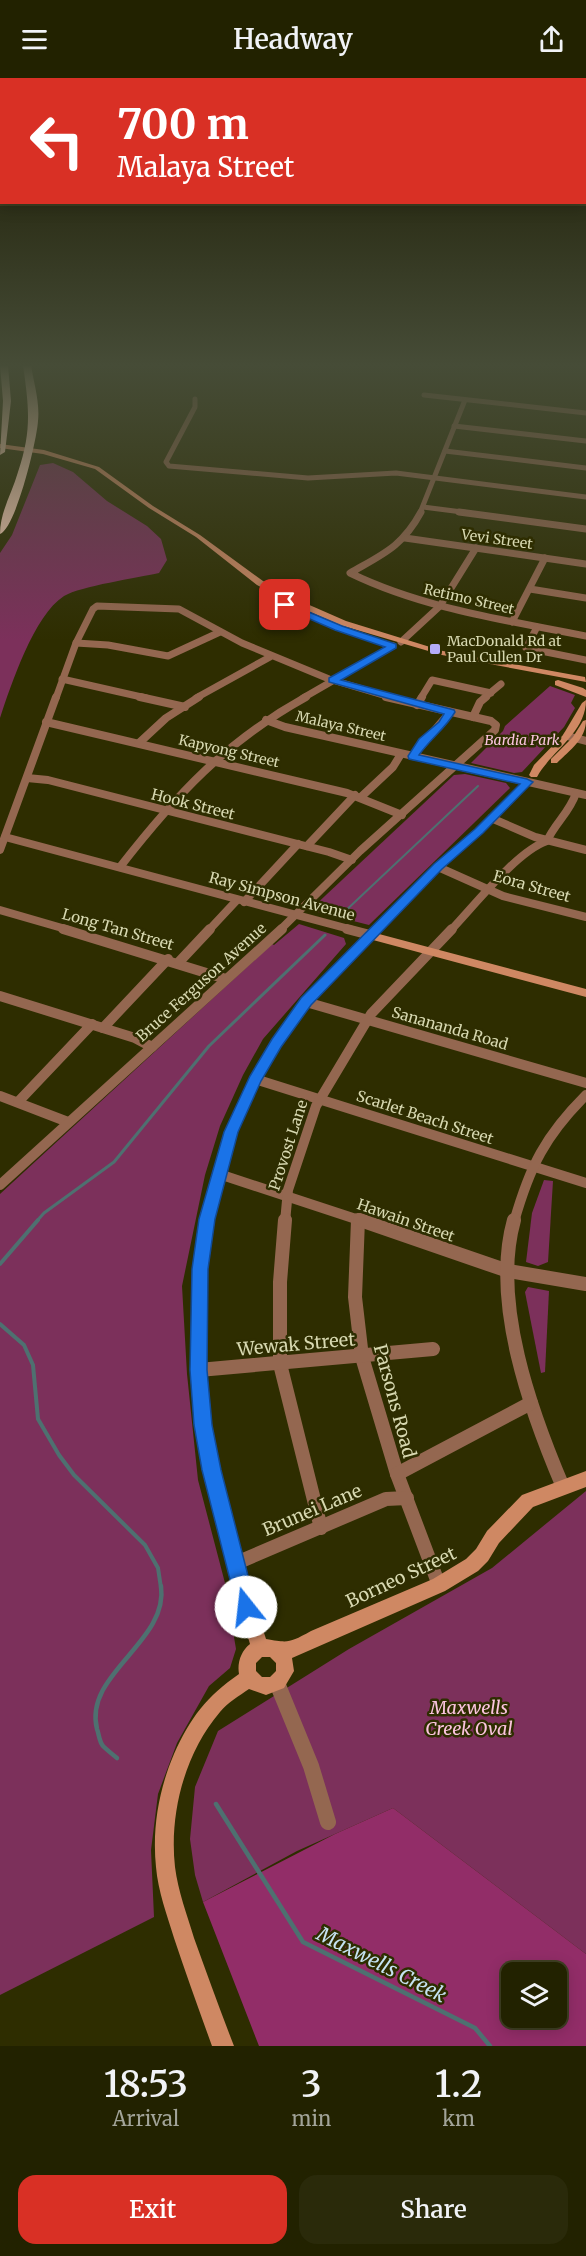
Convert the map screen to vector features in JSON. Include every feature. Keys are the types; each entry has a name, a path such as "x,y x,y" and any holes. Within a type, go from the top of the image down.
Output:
{"highway":[{"path":"0,531 27,457"}],"street":[{"path":"61,457 104,472 268,588 343,623 397,644 583,692"},
{"path":"169,457 166,462 169,466 308,478 383,473 586,497"},
{"path":"405,538 423,507 443,457"},
{"path":"493,457 586,468"},
{"path":"423,507 586,529"},
{"name":"Vevi Street","path":"405,538 586,564"},
{"name":"Retimo Street","path":"405,538 387,553 350,573 379,587 440,606 586,636"},
{"path":"120,867 163,810 212,761 266,720 397,644 440,606 476,548"},
{"path":"512,622 545,558"},
{"path":"530,589 586,598"},
{"name":"Bruce Ferguson Avenue","path":"0,850 76,643 93,609 100,606 179,609 270,657 333,680 417,705 490,721 496,727 226,980 0,1185"},
{"path":"537,627 526,648 586,660"},
{"path":"76,643 108,645 168,656 220,632"},
{"path":"397,644 585,680"},
{"path":"139,743 153,729 185,707 270,657"},
{"path":"62,679 185,707"},
{"path":"417,705 432,680 490,693"},
{"path":"583,692 580,684 585,680"},
{"path":"472,717 480,702 501,684"},
{"path":"571,737 586,704"},
{"path":"413,756 423,741 443,723 450,712"},
{"name":"Malaya Street","path":"266,720 285,727 401,754 531,779 581,794"},
{"name":"Kapyong Street","path":"46,722 358,796 402,815"},
{"path":"269,1650 255,1652 248,1663 250,1677 259,1686 265,1688 277,1683 284,1673 284,1666 269,1650 234,1563 207,1447 199,1370 200,1269 207,1219 231,1132 255,1080 277,1043 306,1002 438,867 531,779 545,770 571,737 586,723"},
{"path":"571,737 586,741"},
{"path":"179,962 188,948 287,858 393,767 401,754"},
{"name":"Hook Street","path":"27,778 48,780 303,845 352,860"},
{"name":"Provost Lane","path":"321,1528 280,1364 280,1282 286,1196 320,1099 367,1020 489,890 535,845 547,841 553,827 581,794"},
{"path":"491,818 547,841 586,850"},
{"name":"Ray Simpson Avenue","path":"5,837 586,993"},
{"name":"Eora Street","path":"438,867 514,899 586,917"},
{"name":"Long Tan Street","path":"0,910 179,962 226,980"},
{"path":"103,1028 114,1012 155,976 168,959"},
{"path":"0,996 135,1038 152,1047"},
{"name":"Sanananda Road","path":"306,1002 586,1083"},
{"path":"18,1102 35,1080 76,1045 92,1024"},
{"name":"Scarlet Beach Street","path":"255,1080 586,1183"},
{"path":"563,1487 548,1455 513,1341 508,1271 515,1214 532,1166 547,1138 586,1095"},
{"path":"0,1096 68,1122"},
{"name":"Hawain Street","path":"219,1174 508,1271 586,1284"},
{"name":"Parsons Road","path":"358,1219 355,1297 362,1357 397,1474 439,1585"},
{"name":"Wewak Street","path":"199,1370 433,1349"},
{"path":"397,1474 531,1403"},
{"name":"Borneo Street","path":"269,1650 297,1648 317,1637 439,1585 472,1565 482,1555 493,1537 528,1501 586,1479"},
{"name":"Brunei Lane","path":"234,1563 386,1499 407,1498"},
{"path":"223,2046 185,1942 169,1889 165,1855 166,1822 169,1796 178,1766 195,1730 214,1704 250,1677"},
{"path":"277,1683 311,1766 328,1822"}],"green space":[{"path":"53,463 73,472 107,501 147,526 161,539 167,560 159,573 72,592 53,605 33,634 0,718 0,553 12,535 40,465"},
{"name":"Bardia Park","path":"550,686 575,695 571,703 575,708 564,727 522,772 514,773 471,763 503,731 505,726"},
{"path":"465,774 506,783 510,788 369,925 310,910 454,775"},
{"path":"299,924 344,938 346,944 263,1039 243,1075 220,1126 205,1175 182,1286 187,1374 198,1480 225,1583 236,1649 230,1668 209,1686 177,1743 158,1794 151,1850 154,1917 0,1995 0,1194 272,944 274,945"},
{"path":"544,1180 553,1181 548,1262 538,1266 526,1262 532,1213"},
{"path":"528,1287 549,1291 545,1372 541,1373 525,1292"},
{"name":"Maxwells Creek Oval","path":"586,1491 586,1954 393,1808 297,1851 203,1902 195,1875 190,1839 195,1787 218,1731 349,1649 492,1568"}],"shaded area":[{"path":"393,1808 586,1954 586,2046 259,2046 203,1902 335,1834"}],"waterway":[{"path":"341,915 478,786"},
{"path":"36,1222 44,1213 114,1162 209,1046 325,935"},
{"path":"0,1264 38,1220"},
{"path":"0,1324 24,1345 33,1365 38,1419 59,1455 74,1475 145,1545 158,1568 161,1588"},
{"path":"117,1758 101,1742 97,1729 96,1709 102,1691 113,1674 152,1624 160,1606 161,1588"},
{"name":"Maxwells Creek","path":"216,1804 303,1942 475,2028 490,2046"}],"place":[{"name":"MacDonald Rd at Paul Cullen Dr","path":"435,649"}],"route":[{"path":"246,1607 203,1425 199,1370 200,1269 207,1219 231,1132 255,1080 277,1043 306,1002 438,867 479,831 527,782 413,756 420,744 443,723 450,712 383,696 333,680 393,646 339,628 285,605"}]}
